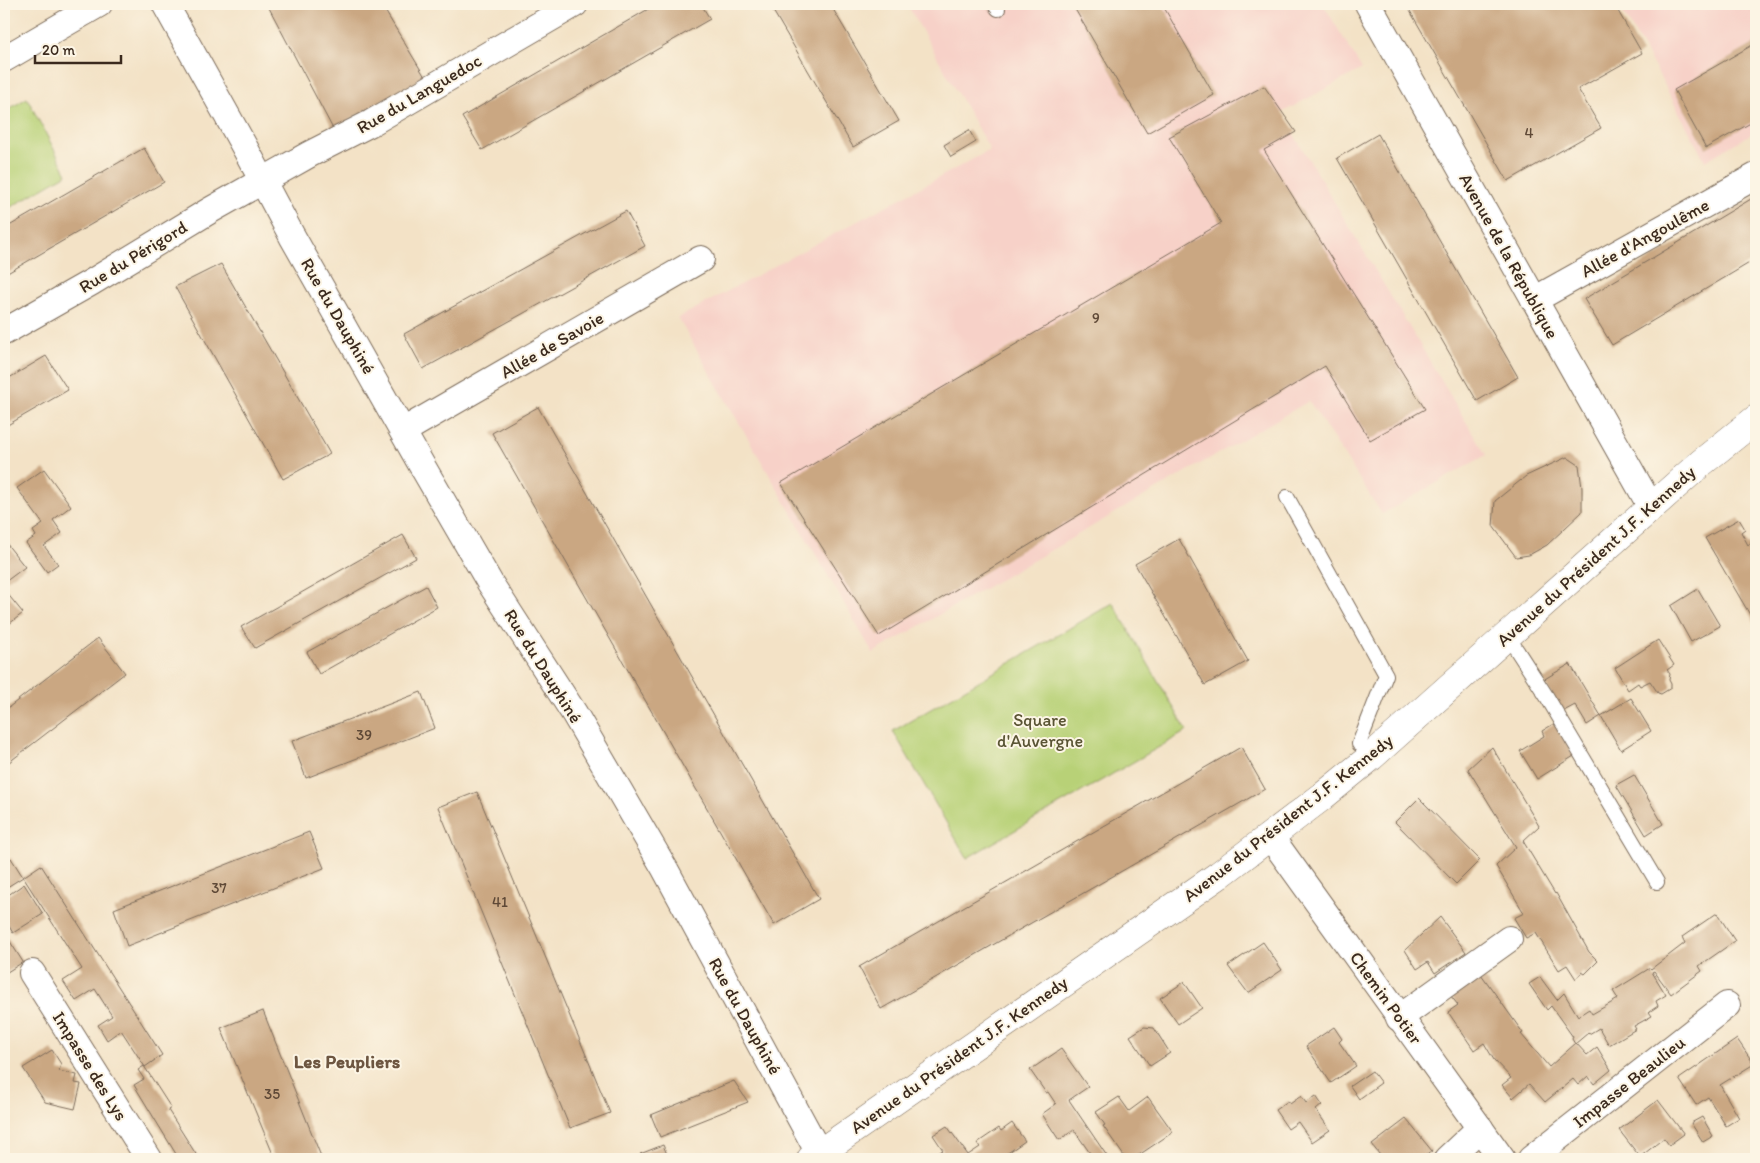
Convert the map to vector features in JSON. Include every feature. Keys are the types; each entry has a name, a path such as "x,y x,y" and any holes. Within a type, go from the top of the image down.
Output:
{"street":[{"path":"4,59 99,4"},
{"name":"Rue du Dauphiné","path":"164,4 292,236 490,583 574,713 665,869 815,1156"},
{"name":"Rue du Languedoc","path":"262,181 372,123 575,4"},
{"name":"Avenue de la République","path":"1368,4 1651,507"},
{"name":"Allée d'Angoulême","path":"1534,300 1756,176"},
{"name":"Rue du Périgord","path":"4,332 262,181"},
{"name":"Allée de Savoie","path":"403,431 701,259"},
{"name":"Avenue du Président J.F. Kennedy","path":"815,1156 1219,875 1371,757 1701,463 1756,419"},
{"name":"Chemin Potier","path":"1270,836 1502,1159"},
{"path":"1400,1018 1509,939"},
{"name":"Impasse des Lys","path":"32,973 149,1159"},
{"name":"Impasse Beaulieu","path":"1531,1159 1727,1005"},
{"path":"1446,1159 1480,1128"}],"lane":[{"path":"1287,497 1386,675 1359,744"},
{"path":"1508,635 1657,882"}],"shaded area":[{"path":"907,4 1323,4 1362,69 1281,113 1486,455 1382,514 1309,401 873,653 678,318 990,150"},
{"path":"1618,4 1756,4 1756,131 1705,161 1662,80"}],"green space":[{"path":"27,98 67,174 4,211 4,112"},
{"name":"Square d'Auvergne","path":"1113,603 1187,731 967,858 893,731"}],"building":[{"path":"267,4 381,4 425,77 333,129"},
{"path":"657,4 701,4 710,19 482,150 462,117"},
{"path":"769,4 830,4 899,121 853,147"},
{"path":"1072,4 1162,4 1214,95 1147,133"},
{"path":"1406,4 1614,4 1642,53 1578,89 1601,128 1508,181"},
{"path":"1756,43 1756,120 1706,148 1674,90"},
{"path":"1264,86 1296,132 1264,150 1425,409 1370,440 1325,366 879,636 781,483 1221,223 1169,137"},
{"path":"969,130 976,142 951,157 944,145"},
{"path":"1378,134 1518,377 1477,401 1337,158"},
{"path":"144,148 164,182 4,275 4,229"},
{"path":"1756,196 1756,259 1612,345 1584,299"},
{"path":"626,211 645,246 423,369 404,334"},
{"path":"221,264 330,454 283,479 175,287"},
{"path":"46,356 68,390 4,427 4,381"},
{"path":"538,407 819,899 774,925 492,433"},
{"path":"1567,457 1579,465 1582,488 1582,512 1547,545 1529,555 1516,557 1493,526 1495,501 1526,476"},
{"path":"44,469 71,506 53,520 62,533 44,546 58,564 47,572 26,543 36,536 33,531 43,524 17,488"},
{"path":"1739,519 1745,529 1741,532 1748,545 1753,542 1756,548 1756,625 1705,538"},
{"path":"403,535 416,558 255,648 241,627"},
{"path":"1179,539 1248,661 1205,685 1135,564"},
{"path":"6,543 25,567 5,582 4,545"},
{"path":"426,586 437,607 319,674 307,652"},
{"path":"1698,589 1720,626 1691,642 1671,606"},
{"path":"6,592 23,613 4,628 4,594"},
{"path":"98,638 125,673 4,766 4,711"},
{"path":"1658,640 1674,665 1667,670 1670,674 1671,688 1661,694 1658,693 1650,681 1640,686 1638,683 1628,690 1615,668"},
{"path":"1570,664 1601,716 1587,725 1575,705 1562,712 1543,680"},
{"path":"421,692 435,728 306,778 292,741"},
{"path":"1631,698 1651,731 1621,750 1601,716"},
{"path":"1555,723 1574,756 1537,779 1520,751 1544,736 1542,731"},
{"path":"1241,747 1265,789 881,1009 859,967"},
{"path":"1492,747 1539,826 1523,841 1556,893 1589,952 1598,961 1585,974 1582,972 1576,979 1567,965 1559,970 1536,933 1526,938 1514,918 1524,913 1496,866 1516,847 1468,769"},
{"path":"1634,775 1663,824 1646,835 1616,785"},
{"path":"477,792 610,1113 570,1128 438,807"},
{"path":"1419,798 1480,860 1456,884 1395,822"},
{"path":"309,832 324,868 127,946 114,909"},
{"path":"11,858 23,877 4,889 4,863"},
{"path":"41,865 162,1055 145,1067 121,1030 107,1040 98,1025 112,1016 95,989 76,1001 63,981 82,969 23,877"},
{"path":"24,884 43,914 13,933 4,918 4,898"},
{"path":"1717,913 1735,941 1699,966 1702,971 1671,994 1654,971 1652,972 1666,995 1656,1001 1658,1006 1649,1012 1652,1016 1634,1026 1636,1029 1609,1045 1599,1028 1588,1033 1575,1044 1572,1039 1573,1037 1551,1006 1547,1010 1529,984 1540,977 1557,1000 1564,993 1578,1016 1589,1009 1592,1014 1618,999 1613,991 1651,969 1685,943 1682,937"},
{"path":"1440,917 1466,952 1435,973 1428,962 1417,969 1405,950"},
{"path":"4,932 23,962 4,974"},
{"path":"1263,942 1282,970 1248,993 1228,966"},
{"path":"1481,974 1523,1033 1521,1034 1549,1067 1576,1043 1587,1055 1597,1047 1611,1070 1594,1084 1588,1076 1578,1085 1573,1079 1545,1102 1529,1084 1513,1098 1502,1085 1511,1078 1494,1060 1484,1043 1474,1050 1448,1012 1458,1005 1450,995"},
{"path":"1184,982 1202,1008 1178,1024 1160,998"},
{"path":"263,1011 322,1159 275,1159 221,1028"},
{"path":"1144,1027 1154,1028 1170,1053 1150,1066 1130,1036"},
{"path":"1334,1027 1342,1039 1339,1042 1356,1066 1331,1083 1306,1046"},
{"path":"1737,1039 1754,1064 1720,1085 1739,1118 1726,1126 1708,1097 1696,1105 1679,1079"},
{"path":"1061,1049 1088,1087 1069,1100 1109,1159 1094,1159 1074,1130 1059,1140 1042,1114 1056,1104 1030,1070"},
{"path":"52,1050 61,1064 59,1071 77,1075 75,1083 81,1084 75,1109 45,1102 23,1068"},
{"path":"144,1066 171,1108 168,1110 199,1159 179,1159 134,1085 144,1079 138,1070"},
{"path":"1372,1071 1381,1083 1359,1099 1350,1086"},
{"path":"734,1081 748,1102 660,1137 651,1115"},
{"path":"1301,1096 1306,1103 1316,1096 1322,1105 1316,1110 1330,1130 1312,1142 1298,1122 1288,1129 1275,1110 1288,1101 1290,1104"},
{"path":"1119,1097 1129,1111 1148,1097 1173,1132 1133,1159 1126,1159 1103,1126 1105,1125 1096,1112"},
{"path":"1658,1100 1684,1134 1669,1145 1664,1138 1640,1157 1619,1130"},
{"path":"1702,1117 1713,1136 1703,1142 1691,1123"},
{"path":"1406,1119 1432,1151 1421,1159 1416,1159 1415,1157 1413,1159 1383,1159 1372,1145"},
{"path":"1012,1123 1025,1141 999,1159 929,1159 943,1150 933,1135 947,1126 968,1155 980,1147 977,1143 999,1128 1001,1131"},
{"path":"663,1145 669,1159 642,1159 640,1154"}],"district":[{"name":"Les Peupliers","path":"347,1061"}]}
